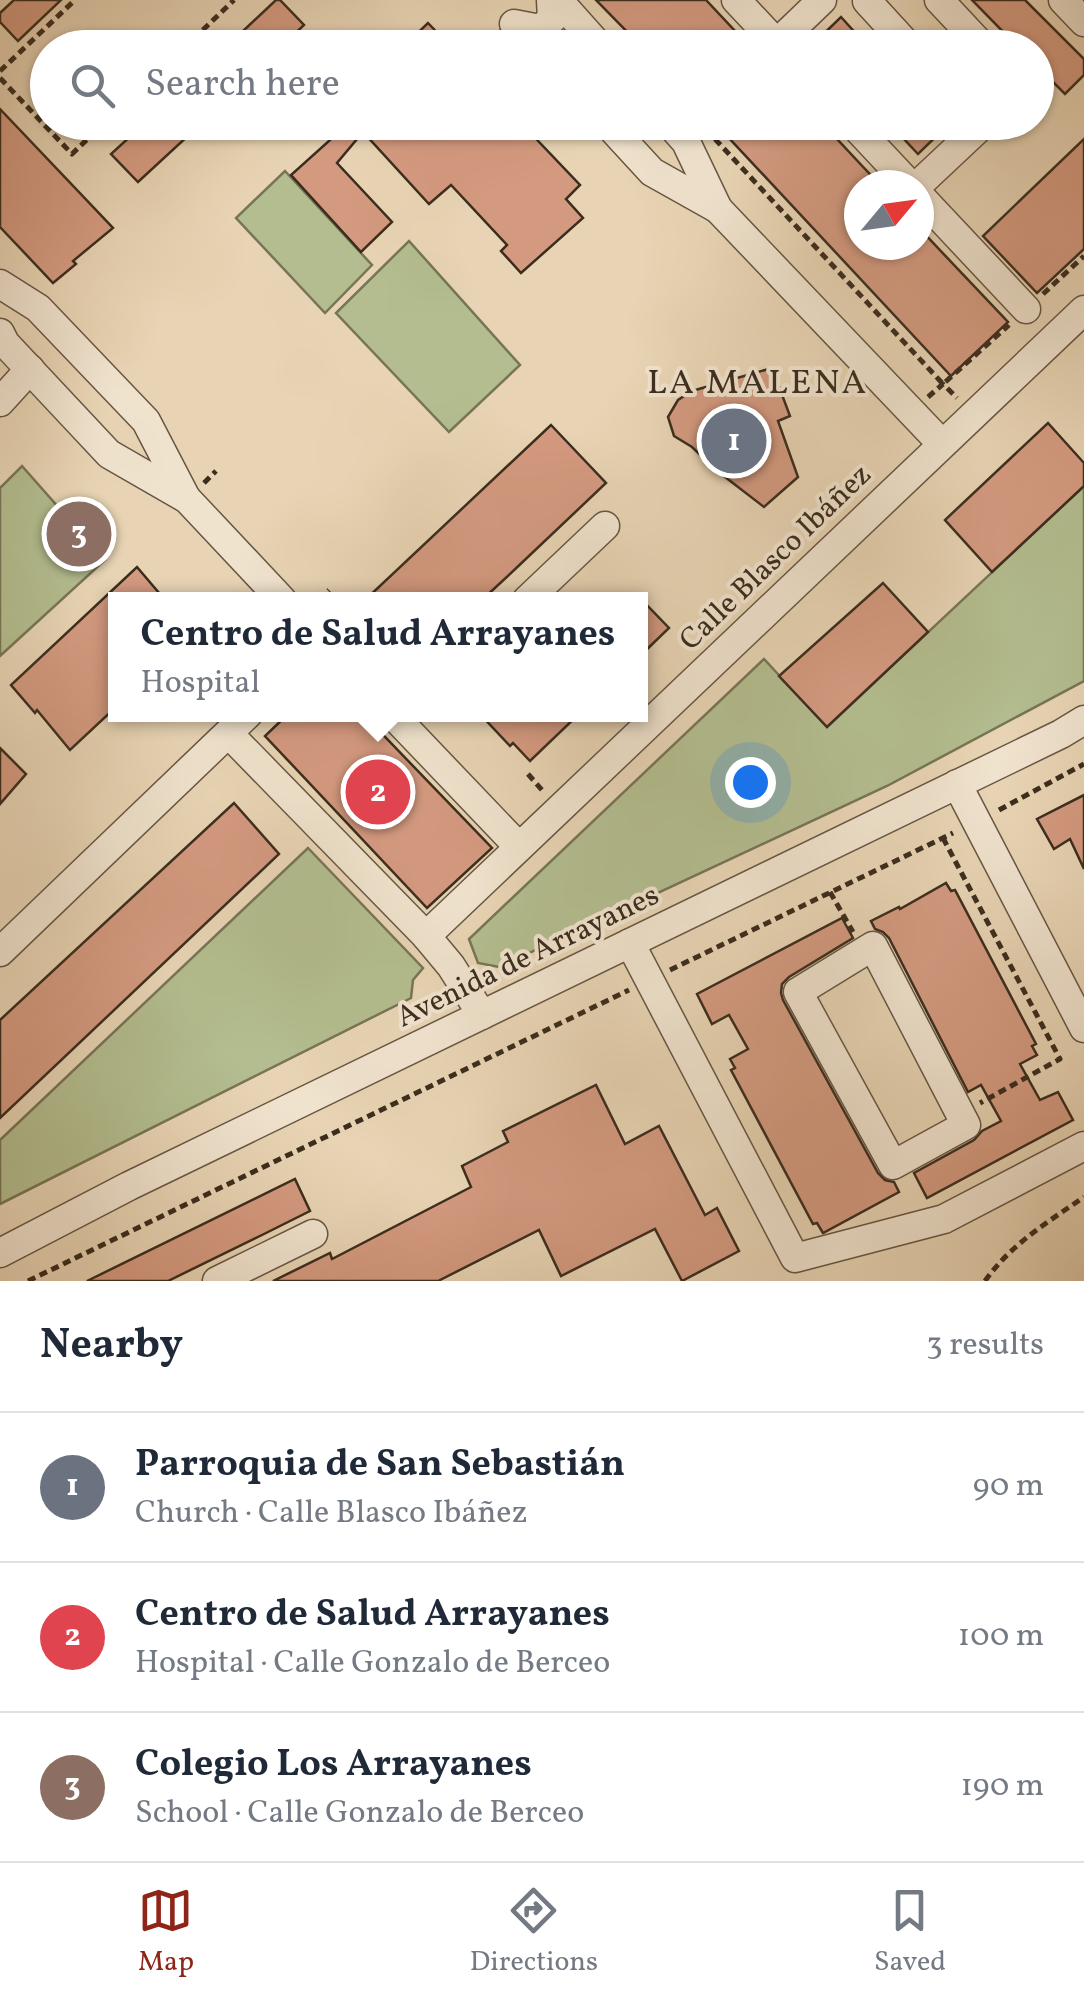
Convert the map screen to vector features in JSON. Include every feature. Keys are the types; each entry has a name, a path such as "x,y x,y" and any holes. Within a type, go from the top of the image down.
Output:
{"street":[{"path":"509,12 540,29 552,20 555,0"},
{"path":"555,0 584,30"},
{"path":"736,0 762,30"},
{"path":"792,30 822,0"},
{"path":"868,0 894,30"},
{"path":"939,0 967,30"},
{"path":"1063,0 1084,22"},
{"path":"623,140 652,172 718,209 942,444"},
{"path":"652,172 653,153 668,140"},
{"path":"691,140 718,209"},
{"path":"868,140 896,170"},
{"path":"934,170 966,140"},
{"path":"934,211 1026,309"},
{"path":"0,284 38,308 146,421 187,500"},
{"path":"2,338 25,347 40,334 38,308"},
{"name":"Calle Blasco Ibáñez","path":"426,936 1084,310"},
{"path":"2,338 109,454 187,500 274,592"},
{"path":"0,402 30,369"},
{"path":"109,454 106,429 121,414 146,421"},
{"path":"535,592 605,526"},
{"name":"Avenida de Arrayanes","path":"0,1253 129,1186 1084,720"},
{"path":"400,722 519,847"},
{"path":"0,952 239,724 426,936 451,966 482,1015"},
{"path":"957,784 1084,1028"},
{"path":"630,943 795,1258 944,1218 1084,1146"},
{"path":"873,946 960,1114 966,1126 893,1165 798,992 873,946"},
{"path":"224,1280 313,1234"}],"path":[{"path":"45,30 75,0"},
{"path":"203,30 234,0"},
{"path":"30,44 0,74 30,107"},
{"path":"59,140 72,154 86,140"},
{"path":"695,140 943,384 1084,256"},
{"path":"28,1281 942,838 1084,764"},
{"path":"942,838 1060,1059 960,1114"},
{"path":"830,892 864,952"},
{"path":"985,1281 1011,1250 1084,1197"}],"green space":[{"path":"285,171 372,265 325,313 236,218"},
{"path":"409,241 520,365 449,432 336,313"},
{"path":"22,466 105,560 0,656 0,488"},
{"path":"1084,486 1084,681 887,786 499,967 478,963 469,939 764,659 827,727"},
{"path":"308,848 423,968 413,980 411,998 0,1204 0,1140"}],"building":[{"path":"14,0 61,0 18,41 0,22 0,13"},
{"path":"276,0 304,25 299,30 244,30"},
{"path":"596,0 706,0 734,30 625,30"},
{"path":"972,0 1025,0 1084,59 1084,75 1065,94 1054,83 1054,30 1001,30"},
{"path":"841,17 853,30 828,30"},
{"path":"0,109 113,228 53,283 0,227"},
{"path":"1084,139 1084,249 1037,293 983,236"},
{"path":"126,140 184,140 138,182 111,154"},
{"path":"330,140 356,140 337,163 392,222 361,252 291,175"},
{"path":"370,140 537,140 580,185 566,199 583,218 521,273 501,251 507,245 451,185 429,204"},
{"path":"731,140 838,140 866,170 844,170 844,260 934,260 934,244 1008,322 951,376"},
{"path":"905,140 932,140 918,154"},
{"path":"772,368 790,416 778,421 798,477 764,507 674,436 668,417 678,400 692,391"},
{"path":"1048,423 1084,463 1084,486 992,572 945,520"},
{"path":"551,425 606,483 491,592 374,592"},
{"path":"137,567 158,592 110,592"},
{"path":"883,583 928,632 827,727 779,676"},
{"path":"108,594 108,714 70,750 11,685"},
{"path":"648,606 669,628 648,648"},
{"path":"280,722 371,722 492,848 427,908 265,736"},
{"path":"488,722 571,722 530,761 513,743 510,746"},
{"path":"0,748 26,774 0,804"},
{"path":"1084,795 1084,869 1070,839 1054,849 1037,819"},
{"path":"234,803 279,854 0,1118 0,1020"},
{"path":"946,883 951,891 955,890 1036,1044 1032,1046 1037,1055 1020,1064 1040,1100 1058,1092 1073,1120 927,1198 914,1173 1001,1121 981,1085 968,1092 889,938 875,929 871,921"},
{"path":"842,918 853,938 789,977 782,984 781,993 878,1173 894,1182 899,1192 823,1233 817,1223 813,1224 731,1070 735,1068 730,1059 748,1049 729,1015 712,1024 697,994"},
{"path":"596,1085 625,1144 659,1126 705,1215 717,1208 739,1251 682,1281 655,1229 561,1276 539,1230 438,1281 273,1281 330,1253 332,1259 471,1187 462,1166 508,1142 503,1131"},
{"path":"295,1179 310,1211 262,1235 168,1281 87,1281"}],"place":[{"name":"Parroquia de San Sebastián","path":"734,441"},
{"name":"Colegio Los Arrayanes","path":"79,534"},
{"name":"Centro de Salud Arrayanes","path":"378,792"}],"district":[{"name":"LA MALENA","path":"758,384"}]}
